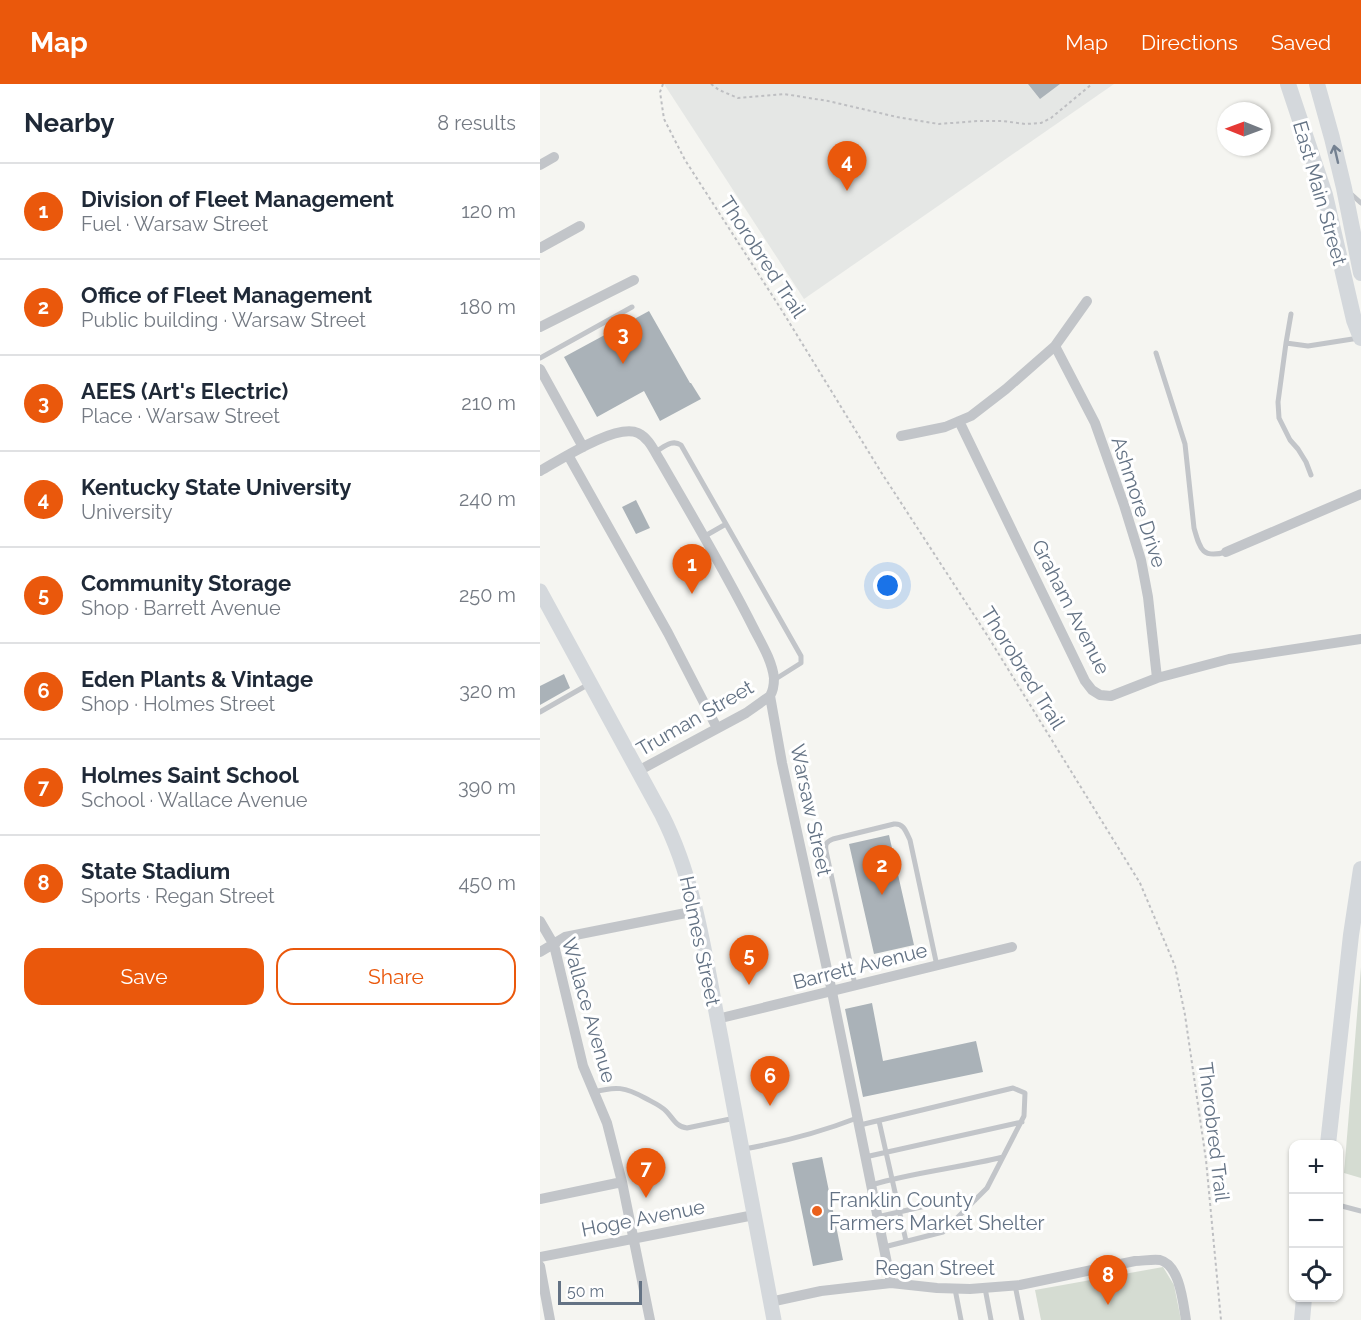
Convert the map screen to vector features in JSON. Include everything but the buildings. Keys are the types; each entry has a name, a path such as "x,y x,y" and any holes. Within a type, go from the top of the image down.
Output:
{"main road":[{"name":"East Main Street","path":"1288,84 1325,195 1354,320 1361,338"},
{"name":"East Main Street","path":"1317,84 1332,138 1360,261"},
{"name":"Holmes Street","path":"540,591 666,822 688,879 774,1320"},
{"path":"1328,1140 1351,935 1361,869"},
{"path":"1302,1320 1304,1302"}],"street":[{"path":"540,165 554,157"},
{"path":"540,248 580,226"},
{"path":"540,327 634,280"},
{"path":"901,436 945,427 971,416 1055,346 1087,301"},
{"name":"Ashmore Drive","path":"1055,346 1095,423 1141,560 1148,597 1157,678"},
{"path":"540,369 583,447"},
{"name":"Graham Avenue","path":"958,421 1084,681 1100,695 1112,696 1157,678 1229,659 1361,639"},
{"path":"540,471 611,434 632,431 647,440 742,606 771,666 774,680"},
{"path":"568,455 668,633 717,728"},
{"path":"1226,552 1361,494"},
{"name":"Warsaw Street","path":"774,680 770,696 782,763 832,992 891,1283"},
{"name":"Truman Street","path":"638,771 746,713 770,696"},
{"path":"540,952 565,937 696,911"},
{"name":"Wallace Avenue","path":"540,921 554,945 583,1066 607,1123 622,1182 650,1320"},
{"name":"Barrett Avenue","path":"717,1019 1012,947"},
{"path":"540,1199 622,1182"},
{"name":"Hoge Avenue","path":"540,1257 754,1215"},
{"name":"Regan Street","path":"770,1302 832,1289 891,1283 955,1289 1015,1285 1135,1261 1160,1261 1169,1265 1179,1284 1186,1320"},
{"path":"540,1266 550,1320"}],"lane":[{"path":"1344,188 1361,203"},
{"path":"540,358 632,307"},
{"path":"1291,314 1278,402 1280,418 1290,440 1306,462 1311,475"},
{"path":"1286,343 1308,346 1361,338"},
{"path":"1156,353 1185,444 1197,539 1201,548 1208,554 1216,555 1226,552"},
{"path":"655,453 672,442 681,445 801,656 801,663 774,680"},
{"path":"703,537 726,524"},
{"path":"540,712 590,683"},
{"path":"855,986 825,845 832,839 898,823 905,828 910,840 937,966"},
{"path":"594,1092 610,1087 630,1089 662,1107 681,1128 692,1128 736,1118"},
{"path":"742,1149 773,1144 858,1122 879,1121 1013,1088 1025,1094 1022,1122 987,1188 943,1232 884,1247"},
{"path":"879,1121 906,1242"},
{"path":"865,1157 1022,1122"},
{"path":"871,1185 1003,1157"},
{"path":"877,1217 943,1202 975,1200"},
{"path":"1343,1206 1361,1211"},
{"path":"1015,1285 1022,1320"},
{"path":"985,1288 991,1320"},
{"path":"955,1289 961,1320"}],"path":[{"name":"Thorobred Trail","path":"663,84 660,92 664,119 685,160 781,309 881,472 993,645 1140,883 1175,966 1185,1015 1206,1160 1221,1320"},
{"path":"711,84 738,98 784,94 939,124 985,121 1041,123 1051,118 1092,84"}],"shaded area":[{"path":"664,84 1114,84 804,299"},
{"path":"1361,967 1361,1178 1344,1173"},
{"path":"1163,1267 1174,1285 1181,1320 1041,1320 1035,1290"}],"place":[{"name":"Kentucky State University","path":"847,191"},
{"name":"AEES (Art's Electric)","path":"623,364"},
{"name":"Division of Fleet Management","path":"692,594"},
{"name":"Office of Fleet Management","path":"882,895"},
{"name":"Community Storage","path":"749,985"},
{"name":"Eden Plants & Vintage","path":"770,1106"},
{"name":"Holmes Saint School","path":"646,1198"},
{"name":"Franklin County Farmers Market Shelter","path":"817,1211"},
{"name":"State Stadium","path":"1108,1305"}]}
